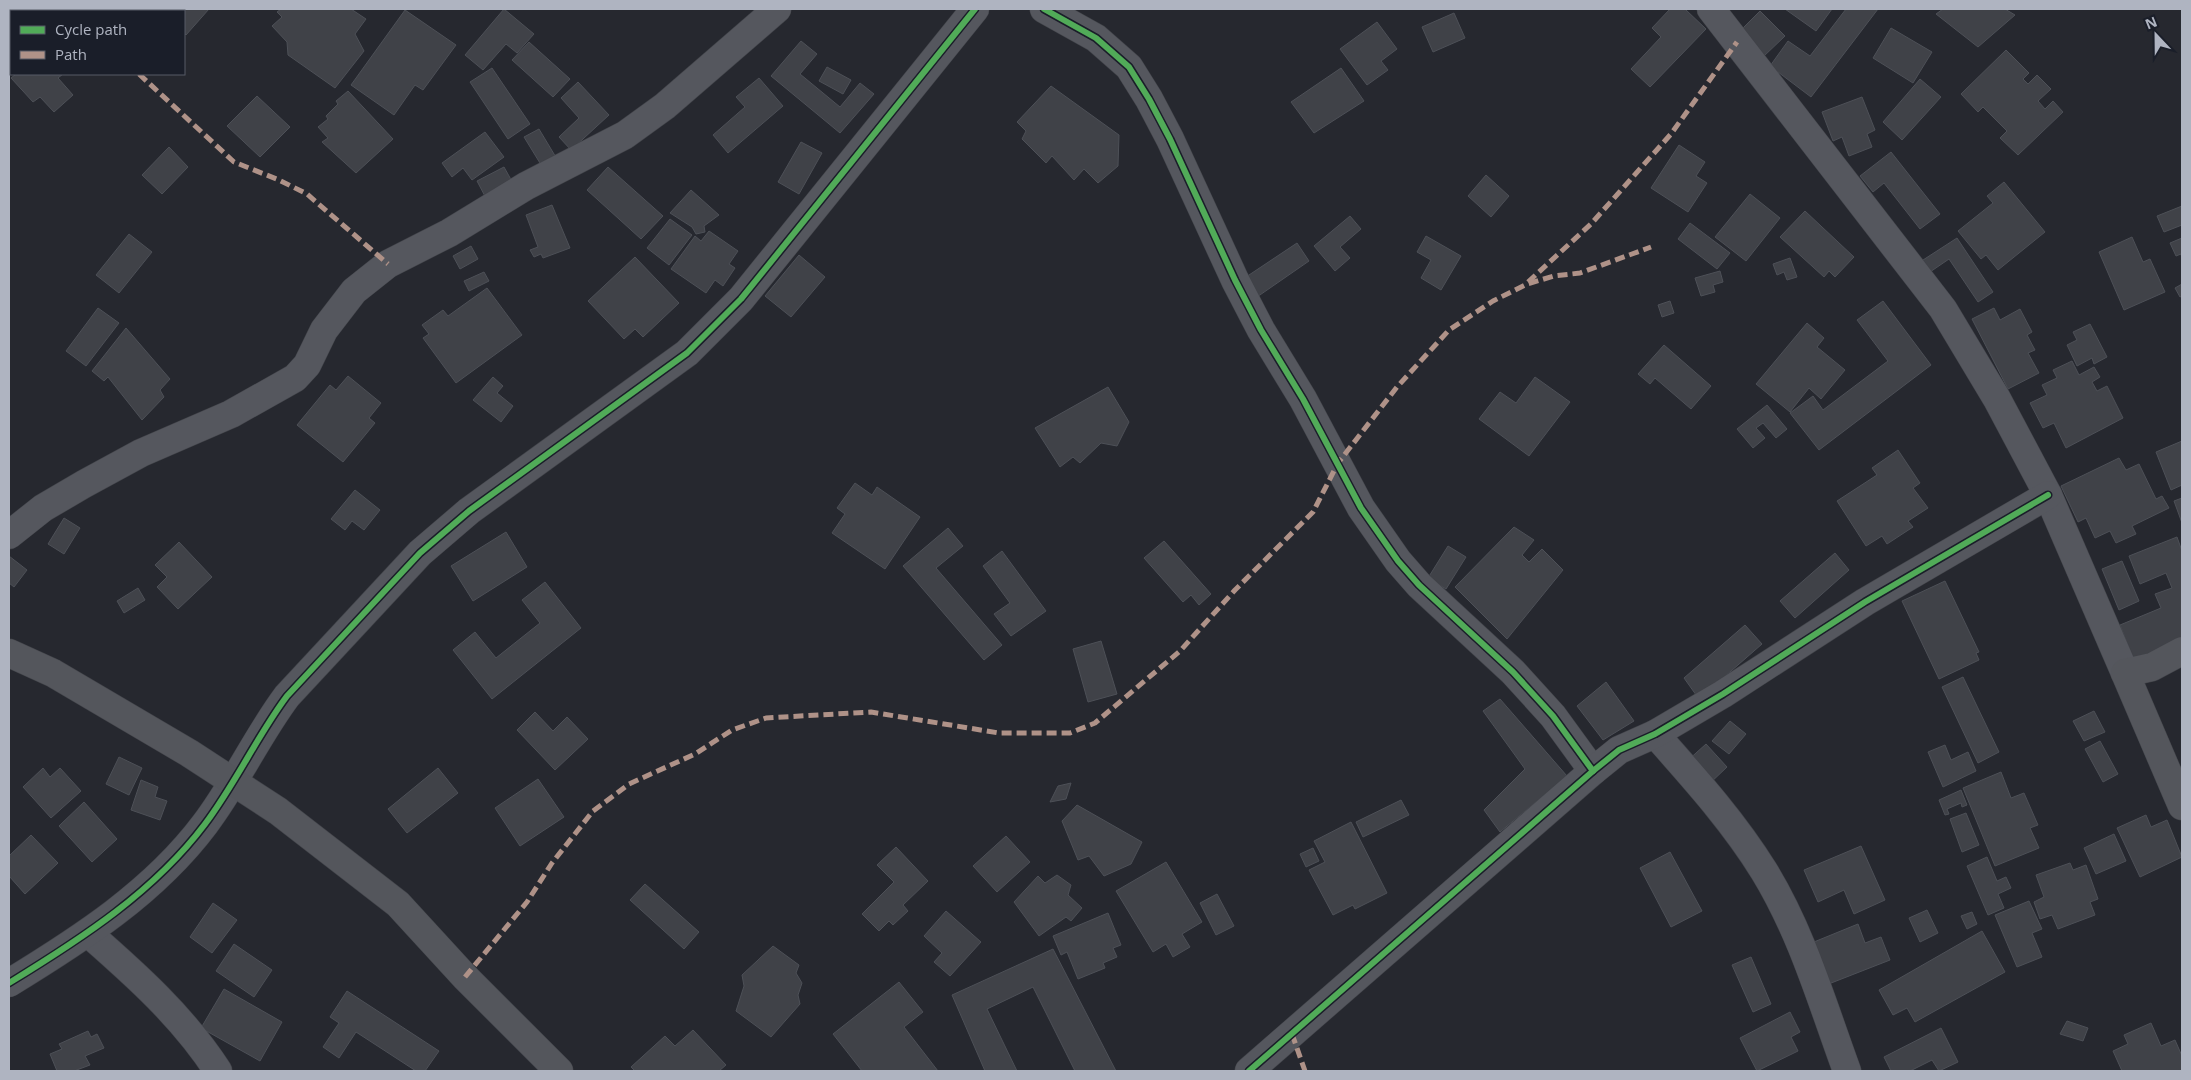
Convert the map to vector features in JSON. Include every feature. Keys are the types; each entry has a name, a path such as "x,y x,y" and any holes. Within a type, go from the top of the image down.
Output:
{"street":[{"path":"9,535 43,508 84,484 142,453 231,414 294,378 306,365 324,330 354,291 388,264 449,233 526,186 625,135 666,106 777,9"},
{"path":"9,983 88,933 153,881 180,853 205,824 234,782 272,716 287,696 420,553 469,511 687,353 741,298 975,9"},
{"path":"1711,9 1943,309 1997,399 2048,495 2182,806"},
{"path":"1053,11 1096,38 1129,67 1149,99 1261,330 1303,399 1361,508 1398,561 1419,585 1513,672 1553,716 1593,771"},
{"path":"1249,1071 1619,750 1655,734 1723,694 1865,602 2048,495"},
{"path":"2125,673 2152,667 2182,651"},
{"path":"9,653 53,673 190,753 278,811 398,904 465,977 559,1071"},
{"path":"1655,734 1728,819 1764,872 1805,951 1847,1071"},
{"path":"88,933 144,982 203,1048 218,1071"}],"building":[{"path":"156,9 209,9 186,35 185,10"},
{"path":"281,9 351,9 366,19 355,34 364,51 335,88 288,55 287,42 272,26 282,17 277,12"},
{"path":"504,9 534,34 517,53 506,44 483,70 465,55"},
{"path":"1670,9 1685,9 1706,29 1650,87 1631,69 1661,37 1652,28"},
{"path":"1785,9 1832,9 1816,31"},
{"path":"1846,9 1878,9 1811,97 1770,66 1788,41 1810,56"},
{"path":"1943,9 2005,9 2015,15 1978,47 1936,14"},
{"path":"405,10 456,45 423,90 415,85 394,115 351,85"},
{"path":"1760,11 1785,36 1763,57 1738,33"},
{"path":"1454,13 1465,38 1433,52 1422,27"},
{"path":"1377,22 1397,49 1381,61 1388,70 1367,85 1340,49"},
{"path":"1891,28 1932,52 1913,83 1873,58"},
{"path":"801,41 817,54 800,74 840,107 860,83 874,94 840,133 771,76"},
{"path":"529,42 570,79 553,97 512,60"},
{"path":"2006,50 2029,73 2023,79 2028,84 2037,75 2051,89 2038,101 2045,109 2053,101 2063,112 2018,155 2000,138 2007,131 1983,107 1978,112 1961,94"},
{"path":"827,67 851,80 843,94 819,81"},
{"path":"492,68 530,124 508,139 470,82"},
{"path":"1341,68 1364,101 1314,133 1291,102"},
{"path":"15,75 62,75 58,78 73,95 54,112 40,97 33,102 11,78"},
{"path":"759,78 783,106 728,153 713,135 745,107 736,97"},
{"path":"1920,79 1941,97 1902,140 1883,122"},
{"path":"578,82 609,115 571,150 559,137 579,118 561,98"},
{"path":"1051,86 1119,135 1118,166 1098,183 1084,169 1074,180 1052,156 1046,163 1022,139 1026,131 1017,122"},
{"path":"348,91 393,139 356,173 322,142 328,138 318,127 328,119 326,116 338,104 336,101"},
{"path":"257,96 290,127 260,157 227,126"},
{"path":"1862,97 1875,130 1867,134 1872,147 1849,156 1842,137 1833,141 1822,112"},
{"path":"539,129 557,159 543,168 524,137"},
{"path":"485,132 504,157 472,180 463,168 452,177 442,163"},
{"path":"801,142 822,153 799,194 778,182"},
{"path":"1679,145 1705,162 1696,176 1707,183 1688,212 1651,188"},
{"path":"169,147 188,167 162,194 142,175"},
{"path":"1891,152 1940,214 1920,229 1884,183 1873,192 1860,176"},
{"path":"504,167 514,185 487,200 477,181"},
{"path":"608,167 663,216 641,239 587,190"},
{"path":"1486,175 1509,196 1491,217 1468,196"},
{"path":"2004,182 2045,232 1998,270 1986,255 1981,259 1958,231 1993,203 1987,196"},
{"path":"691,190 719,215 704,226 705,232 696,234 692,227 670,213"},
{"path":"1750,194 1780,218 1746,261 1715,237"},
{"path":"552,205 570,248 543,258 541,254 534,257 530,250 538,247 526,215"},
{"path":"2182,206 2182,225 2164,232 2157,216"},
{"path":"1805,211 1854,257 1835,277 1829,271 1824,277 1780,237"},
{"path":"1350,216 1361,229 1340,247 1350,258 1335,271 1314,246"},
{"path":"670,219 692,235 669,265 647,248"},
{"path":"1690,223 1730,253 1717,269 1678,239"},
{"path":"709,231 738,251 729,264 735,268 723,286 715,280 706,293 671,269 695,236 701,241"},
{"path":"129,234 152,252 119,293 96,275"},
{"path":"1426,236 1461,256 1441,290 1421,278 1431,260 1417,252"},
{"path":"2132,237 2143,262 2150,259 2165,292 2124,310 2099,252"},
{"path":"1957,238 1993,292 1978,302 1949,259 1930,272 1923,260"},
{"path":"2182,238 2182,258 2181,254 2176,256 2170,243"},
{"path":"1297,243 1309,261 1257,297 1243,279"},
{"path":"471,246 478,259 460,269 453,256"},
{"path":"799,255 825,277 791,317 765,296"},
{"path":"635,257 679,303 643,337 635,329 624,339 588,301"},
{"path":"1790,258 1797,277 1787,280 1784,272 1777,275 1773,264"},
{"path":"1720,271 1723,282 1713,285 1715,292 1701,296 1695,278"},
{"path":"484,272 489,281 469,291 464,281"},
{"path":"2182,284 2182,296 2180,297 2175,288"},
{"path":"487,288 522,335 456,383 423,338 429,334 422,325 443,310 448,316"},
{"path":"1670,301 1674,313 1662,317 1658,305"},
{"path":"1883,301 1931,365 1819,450 1790,413 1813,396 1823,410 1888,361 1857,320"},
{"path":"98,308 119,323 86,366 66,351"},
{"path":"1994,308 2000,320 2020,309 2032,332 2027,335 2035,350 2028,353 2039,373 2008,389 1972,319"},
{"path":"1807,323 1824,338 1817,347 1845,370 1821,399 1809,388 1790,412 1756,384"},
{"path":"2090,324 2107,357 2094,364 2092,358 2077,366 2067,345 2077,340 2073,332"},
{"path":"126,328 170,379 160,390 164,397 142,420 108,377 104,381 92,371"},
{"path":"1664,345 1711,386 1691,409 1655,378 1650,384 1638,374"},
{"path":"2072,361 2079,375 2094,367 2100,377 2092,382 2097,391 2107,386 2123,418 2066,448 2054,423 2043,428 2030,403 2047,395 2042,385 2057,378 2053,370"},
{"path":"348,376 381,403 369,418 375,423 343,462 297,425 330,385 336,390"},
{"path":"493,377 503,386 497,393 513,406 501,422 473,400"},
{"path":"1535,377 1570,402 1529,456 1479,419 1500,392 1516,403"},
{"path":"1108,387 1129,422 1117,446 1101,443 1080,463 1073,457 1060,467 1035,428"},
{"path":"1767,405 1787,429 1776,438 1763,423 1756,428 1765,438 1753,448 1737,429"},
{"path":"2182,441 2182,485 2171,490 2156,452"},
{"path":"1898,450 1920,483 1913,488 1928,508 1908,521 1913,527 1887,544 1882,536 1866,546 1837,501 1877,475 1872,468"},
{"path":"2119,458 2126,470 2139,464 2156,499 2162,496 2169,508 2132,526 2136,534 2116,543 2110,531 2095,538 2086,518 2078,522 2061,486"},
{"path":"855,483 872,495 877,487 920,517 885,569 832,533 845,514 837,508"},
{"path":"355,490 380,510 364,530 352,521 345,530 331,519"},
{"path":"2182,498 2182,523 2174,501"},
{"path":"64,518 80,528 64,554 48,544"},
{"path":"1514,527 1534,540 1522,555 1529,562 1542,549 1563,570 1507,639 1455,587"},
{"path":"948,528 963,546 936,568 1002,645 984,660 903,566"},
{"path":"506,532 527,567 473,601 451,566"},
{"path":"2177,537 2182,551 2182,644 2135,663 2120,625 2161,608 2155,594 2172,588 2166,573 2140,584 2129,556"},
{"path":"1164,541 1211,594 1199,605 1191,595 1183,602 1144,558"},
{"path":"179,542 212,577 178,609 157,587 167,577 155,565"},
{"path":"1448,546 1466,557 1446,589 1428,578"},
{"path":"1002,551 1046,611 1011,636 994,614 1010,603 983,566"},
{"path":"1835,553 1849,570 1795,618 1780,601"},
{"path":"9,556 27,570 14,587 9,583"},
{"path":"2122,561 2139,601 2119,610 2102,569"},
{"path":"1945,581 1979,652 1976,653 1979,660 1939,679 1902,601"},
{"path":"545,582 581,628 492,699 453,650 475,632 496,658 540,623 522,600"},
{"path":"138,588 145,600 124,613 117,601"},
{"path":"1745,625 1762,644 1699,699 1684,678"},
{"path":"1101,641 1117,694 1088,702 1073,649"},
{"path":"1963,677 1999,752 1978,763 1942,687"},
{"path":"1606,682 1634,721 1603,740 1577,706"},
{"path":"1500,699 1567,776 1500,832 1484,810 1525,769 1483,711"},
{"path":"2094,711 2105,732 2084,741 2073,721"},
{"path":"535,712 553,731 567,717 588,739 555,770 517,730"},
{"path":"1730,721 1746,734 1729,754 1712,741"},
{"path":"2100,741 2118,774 2103,782 2085,749"},
{"path":"1706,744 1727,767 1707,786 1686,762"},
{"path":"1945,745 1951,760 1968,752 1976,771 1943,787 1928,752"},
{"path":"119,757 142,768 129,795 106,784"},
{"path":"43,768 50,777 60,768 81,791 51,818 23,787"},
{"path":"438,768 458,793 407,833 388,809"},
{"path":"2001,772 2011,798 2024,793 2038,825 2030,828 2039,848 1995,866 1963,788"},
{"path":"538,779 564,817 520,846 495,808"},
{"path":"141,780 158,787 155,797 167,801 160,820 131,810"},
{"path":"1071,783 1066,799 1050,802 1058,786"},
{"path":"1961,790 1967,805 1962,807 1961,803 1947,809 1949,814 1945,815 1939,800"},
{"path":"1401,800 1409,815 1363,837 1356,822"},
{"path":"84,802 117,839 92,862 59,826"},
{"path":"1077,805 1142,842 1131,864 1104,876 1089,856 1078,860 1062,821"},
{"path":"1966,813 1979,845 1962,852 1950,819"},
{"path":"2146,815 2151,827 2167,820 2182,857 2140,877 2117,828"},
{"path":"1351,822 1387,893 1355,909 1353,905 1333,915 1309,870 1325,862 1314,841"},
{"path":"2114,834 2126,861 2096,874 2084,848"},
{"path":"31,835 58,863 25,894 9,876 9,856"},
{"path":"1006,836 1030,862 997,892 973,866"},
{"path":"1861,846 1885,900 1854,914 1844,890 1818,902 1804,870"},
{"path":"896,847 928,881 903,905 908,911 893,925 889,921 879,931 862,914 894,882 877,865"},
{"path":"1313,848 1319,861 1306,867 1300,854"},
{"path":"1670,852 1702,911 1671,927 1640,868"},
{"path":"1987,857 1997,881 2006,877 2011,888 1998,894 2004,908 1988,915 1967,866"},
{"path":"1166,862 1202,922 1182,934 1190,947 1173,957 1166,944 1153,952 1116,891"},
{"path":"2070,863 2073,870 2086,865 2098,899 2090,902 2095,915 2058,929 2052,915 2040,919 2034,902 2044,897 2036,875"},
{"path":"1057,875 1071,885 1068,895 1082,908 1071,921 1066,917 1039,936 1014,902 1038,876 1045,883"},
{"path":"645,884 699,932 684,949 630,900"},
{"path":"1217,894 1234,926 1216,935 1200,903"},
{"path":"2029,901 2042,929 2032,933 2042,957 2017,967 1995,915"},
{"path":"213,903 237,920 212,953 190,937"},
{"path":"1927,910 1938,933 1920,942 1909,918"},
{"path":"946,911 981,942 950,976 934,962 942,953 924,936"},
{"path":"1972,912 1977,924 1967,929 1961,916"},
{"path":"1108,913 1121,945 1113,948 1117,957 1103,963 1105,968 1078,979 1067,952 1061,955 1053,936"},
{"path":"1858,924 1865,943 1881,937 1890,960 1826,985 1809,944"},
{"path":"1982,931 2005,972 1915,1022 1907,1008 1893,1015 1879,990"},
{"path":"234,944 272,970 254,997 216,971"},
{"path":"773,946 799,965 796,973 802,983 798,995 800,1004 771,1037 736,1011 744,986 742,975"},
{"path":"1053,949 1116,1071 1075,1071 1033,987 987,1009 1017,1071 985,1071 952,995"},
{"path":"1751,957 1771,1004 1753,1012 1732,965"},
{"path":"899,982 923,1012 904,1027 938,1071 862,1071 833,1034"},
{"path":"224,989 282,1022 260,1061 201,1028"},
{"path":"347,991 439,1051 425,1071 416,1071 356,1032 339,1058 323,1047 339,1023 330,1017"},
{"path":"1790,1012 1800,1032 1791,1037 1798,1051 1757,1071 1740,1038"},
{"path":"2067,1021 2088,1028 2083,1041 2060,1034"},
{"path":"2151,1023 2161,1046 2175,1040 2182,1056 2182,1071 2122,1071 2113,1051 2128,1044 2124,1035"},
{"path":"1941,1028 1958,1062 1939,1071 1932,1060 1910,1071 1891,1071 1884,1057"},
{"path":"693,1030 726,1065 719,1071 635,1071 631,1067 665,1036 675,1046"},
{"path":"88,1031 91,1037 97,1034 104,1048 85,1056 90,1065 74,1071 57,1071 50,1054 62,1049 59,1044"}],"marked path":[{"path":"1528,282 1591,224 1671,134 1737,42"},
{"path":"140,75 234,162 279,180 307,194 388,264"},
{"path":"465,977 527,902 552,863 593,811 629,784 695,754 732,730 766,718 871,712 999,733 1070,733 1095,723 1180,651 1235,590 1313,512 1338,463 1397,387 1449,330 1493,301 1527,284 1554,276 1580,273 1651,247"},
{"path":"1292,1034 1305,1071"}],"cycle path":[{"path":"9,983 115,913 140,893 185,849 216,808 287,696 420,553 469,511 687,353 741,299 975,9"},
{"path":"1044,9 1096,38 1129,67 1149,99 1170,139 1235,280 1261,330 1303,399 1361,508 1398,561 1419,585 1513,672 1553,716 1593,771"},
{"path":"1249,1071 1619,750 1655,734 1723,694 1865,602 2048,495"}]}
